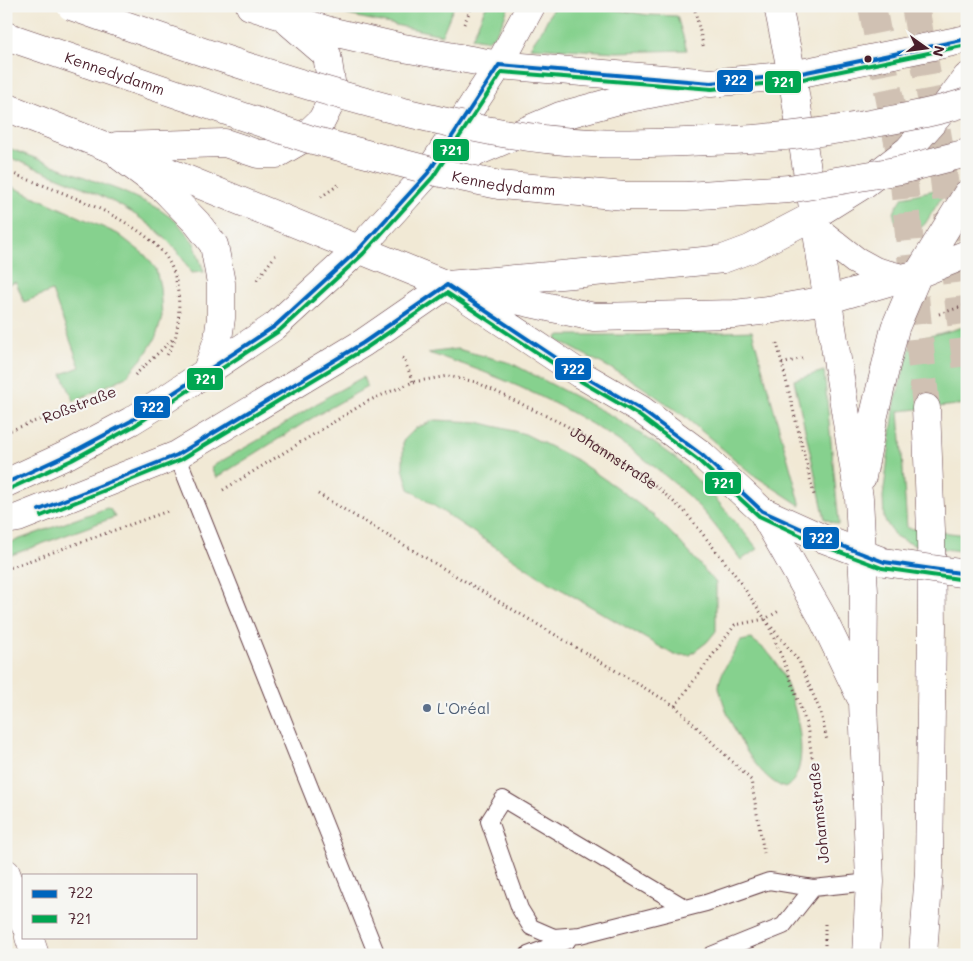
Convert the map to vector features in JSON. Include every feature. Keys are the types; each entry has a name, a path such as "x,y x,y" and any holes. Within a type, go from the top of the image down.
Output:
{"main road":[{"path":"71,6 193,49 345,97 440,121 515,135 590,143 682,143 767,138 838,130 905,118 967,102"},
{"path":"250,6 333,32 398,47 499,65 711,83"},
{"path":"6,482 69,454 131,421 275,326 359,249 428,173 499,65 530,6"},
{"path":"778,6 792,75 858,498 873,558 864,592 863,702 870,882 866,955"},
{"path":"106,146 225,143 258,154 277,154 301,140 322,120 329,106 332,88 327,55 282,16"},
{"name":"Kennedydamm","path":"6,36 309,139 432,171 499,185 625,196 686,196 789,189 901,170 967,153"},
{"path":"428,173 560,116 619,100 711,83 792,75 967,39"},
{"path":"6,520 18,518 177,455 363,343 447,285 723,259 816,223 908,150 937,117 967,76"},
{"path":"6,107 447,285 594,317 735,314 768,310 826,300 910,276 967,254"},
{"path":"106,146 164,189 197,223 214,245 221,283 221,318 218,339 206,373"},
{"path":"858,498 873,419 910,276 967,194"},
{"path":"816,223 855,260 876,271 910,276"},
{"path":"447,285 580,374 640,409 702,455 762,510 824,539 873,558 967,574"},
{"path":"922,955 929,871 932,626 931,530 926,408"},
{"path":"762,510 821,615 863,702"},
{"path":"6,873 22,917"},
{"path":"29,938 35,955"}],"lane":[{"path":"177,455 377,955"},
{"path":"580,935 554,937 531,926 520,909 489,821 503,799 686,908"},
{"path":"528,955 580,935 706,903 769,881 819,887 870,882"},
{"path":"711,955 783,926 819,887"}],"path":[{"path":"694,6 703,44"},
{"name":"Roßstraße","path":"6,171 124,221 151,240 168,259 174,273 177,290 179,310 176,335 134,376"},
{"path":"254,284 273,257"},
{"path":"939,314 967,305"},
{"path":"776,337 814,497"},
{"name":"Johannstraße","path":"404,359 413,382 448,376 476,382 567,426 648,479 686,513 736,576 765,619 799,661 821,713 828,742"},
{"name":"Roßstraße","path":"6,432 93,400"},
{"path":"318,494 675,706 751,780 769,881"},
{"path":"675,706 735,625 765,619"},
{"name":"Johannstraße","path":"765,619 788,672 807,726 814,769 819,887 825,955"}],"green space":[{"path":"365,6 454,6 442,35 348,15 338,11"},
{"path":"486,6 509,6 493,37 485,40 472,38"},
{"path":"554,6 591,6 648,15 677,16 687,50 617,52 530,47 543,28"},
{"path":"6,147 121,191 156,207 177,222 194,243 204,272 191,273 177,251 158,231 135,215 110,200 84,188 6,156"},
{"path":"6,184 118,234 145,255 156,269 160,287 162,316 156,337 145,355 126,377 74,401 62,374 80,367 52,291 24,302 16,282 6,285"},
{"path":"948,187 925,224 920,228 897,223 894,213 903,197"},
{"path":"967,326 967,404 899,411 907,528 967,535 967,552 914,545 895,536 884,519 883,497 895,402 912,341"},
{"path":"752,331 801,506 752,474 684,416 657,397 629,378 557,340 558,336 561,335 639,335"},
{"path":"457,349 511,363 612,416 650,440 679,461 715,498 758,549 741,560 701,509 673,482 643,458 574,414 538,395 501,379 428,353"},
{"path":"824,371 839,525 825,519 794,380"},
{"path":"363,377 367,387 312,418 216,478 211,467"},
{"path":"435,420 478,422 525,434 575,459 616,487 653,515 716,583 716,631 707,642 690,655 674,655 540,577 409,489 403,468 403,441 416,428"},
{"path":"107,508 110,509 115,517 6,557 6,544"},
{"path":"751,639 773,658 778,666 790,693 795,711 801,748 800,765 795,779 785,788 764,774 754,763 731,722 719,689 721,675 741,641"}],"tunnel":[{"path":"872,6 902,163 926,408"},
{"path":"915,6 941,155 967,371"}],"transit line":[{"name":"722","path":"499,65 711,83 792,75 967,39"},
{"name":"721","path":"9,489 72,460 134,426 279,331 363,254 433,177 502,72 712,89 793,81 967,45"},
{"name":"722","path":"6,483 69,454 131,421 275,326 359,249 428,173 499,65"},
{"name":"722","path":"447,285 580,374 640,409 702,455 762,511 824,539 884,562 967,574"},
{"name":"722","path":"39,510 177,455 363,343 447,285"},
{"name":"721","path":"41,516 180,460 366,348 447,293 577,379 637,414 698,460 759,516 821,545 882,568 966,580"}],"place":[{"name":"L'Oréal","path":"427,708"}]}
